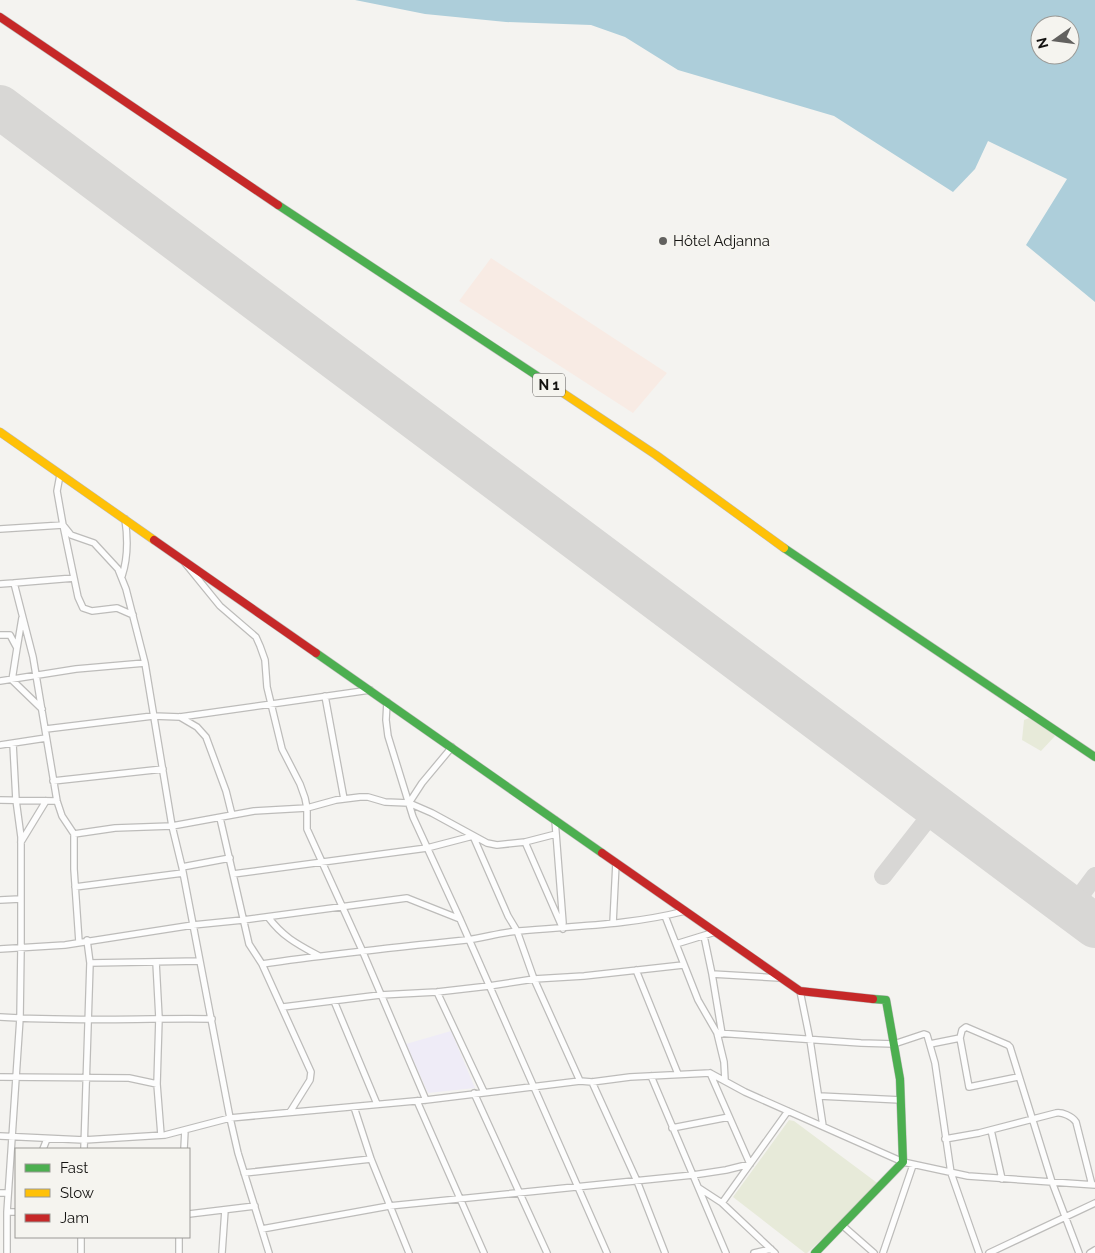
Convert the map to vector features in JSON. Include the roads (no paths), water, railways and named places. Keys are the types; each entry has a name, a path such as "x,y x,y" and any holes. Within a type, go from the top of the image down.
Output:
{"main road":[{"name":"N 1","path":"0,17 322,234 656,455 838,585 1095,758"},
{"path":"0,432 800,991 886,1000 901,1100 903,1162 815,1253"}],"street":[{"path":"60,475 57,491 62,525 82,608 92,611 117,608 133,614"},
{"path":"122,576 126,565 128,540 125,519"},
{"path":"0,529 62,525"},
{"path":"62,525 71,535 94,543 118,569 122,576 133,614 145,663 172,826 183,870 230,1118 244,1173 269,1253"},
{"path":"181,558 220,606 256,637 264,660 267,687 282,749 300,784 307,808 307,829 362,950 426,1100"},
{"path":"0,584 74,578"},
{"path":"14,583 37,675 57,801 62,816 74,834 74,869 79,942"},
{"path":"12,680 22,616"},
{"path":"0,635 10,636 17,648"},
{"path":"0,681 76,669 145,663"},
{"path":"12,680 42,709"},
{"path":"46,729 153,716 180,717 370,690"},
{"path":"325,696 344,799"},
{"path":"387,702 386,720 388,736 418,830 469,939 607,1253"},
{"path":"180,717 197,727 206,737 226,791 232,815"},
{"path":"0,744 13,744 46,738"},
{"path":"7,1253 8,1193 20,1018 21,948 21,842 16,800 13,744"},
{"path":"408,803 422,783 452,748"},
{"path":"53,781 163,769"},
{"path":"74,834 115,828 172,826 232,815 276,809 307,808 344,799 368,797 386,802 408,803 486,843 497,845 525,842 556,834"},
{"path":"0,800 57,801"},
{"path":"21,842 46,801"},
{"path":"220,818 249,946 262,964 312,1072 310,1080 290,1112"},
{"path":"555,820 563,928"},
{"path":"233,874 427,848 473,836"},
{"path":"473,836 508,916 517,931 534,979 580,1082"},
{"path":"525,842 563,928"},
{"path":"75,887 183,870 230,858"},
{"path":"613,922 616,863"},
{"path":"0,949 65,945 87,940 193,925 407,898 460,919"},
{"path":"0,900 20,899"},
{"path":"262,964 362,950 469,939 517,931 563,928 665,916 685,911"},
{"path":"665,916 698,1000 720,1033"},
{"path":"268,917 278,930 290,940 319,956"},
{"path":"676,944 715,932"},
{"path":"704,936 712,974 725,1080"},
{"path":"84,1148 90,963 87,940"},
{"path":"90,963 200,961"},
{"path":"156,962 159,1018 157,1084 161,1135"},
{"path":"283,1007 380,994 437,992 534,979 584,976 683,965"},
{"path":"636,970 678,1074"},
{"path":"712,974 780,978"},
{"path":"800,991 810,1040 823,1126"},
{"path":"437,992 484,1092"},
{"path":"334,1000 376,1104"},
{"path":"0,1017 88,1021 159,1018 212,1019"},
{"path":"1018,1077 969,1087 960,1038 962,1030 966,1027 1008,1045 1012,1051 1018,1077 1052,1182 1079,1253"},
{"path":"720,1033 894,1044 924,1034 927,1035 937,1075 951,1173 979,1253"},
{"path":"930,1044 960,1038"},
{"path":"710,1073 750,1164"},
{"path":"0,1136 84,1140 161,1135 230,1118 417,1101 474,1093 630,1077 710,1073 745,1092 903,1162 968,1176 1093,1185 1074,1119 1059,1112 991,1130 945,1139"},
{"path":"651,1076 726,1253"},
{"path":"0,1077 129,1078 157,1084"},
{"path":"592,1082 637,1181 665,1253"},
{"path":"474,1093 547,1253"},
{"path":"819,1096 901,1100"},
{"path":"417,1101 484,1253"},
{"path":"354,1107 371,1159 408,1253"},
{"path":"722,1203 788,1111"},
{"path":"672,1128 729,1117"},
{"path":"184,1148 185,1130"},
{"path":"991,1130 1002,1178"},
{"path":"43,1148 47,1139"},
{"path":"244,1173 371,1159"},
{"path":"262,1229 389,1206 693,1175 750,1164"},
{"path":"883,1253 914,1164"},
{"path":"698,1188 722,1203 773,1251"},
{"path":"0,1193 8,1193"},
{"path":"989,1253 1095,1203"},
{"path":"190,1214 255,1206"},
{"path":"222,1253 224,1210"},
{"path":"7,1212 15,1212"},
{"path":"842,1225 874,1253"},
{"path":"80,1253 81,1238"},
{"path":"178,1253 179,1238"},
{"path":"1090,1253 1095,1250"},
{"path":"754,1253 773,1251"}],"water":[{"path":"355,0 1095,0 1095,302 1026,245 1067,179 988,141 975,169 953,192 834,116 678,70 625,37 591,25 506,22 425,14"}],"place":[{"name":"Hôtel Adjanna","path":"663,241"}]}
